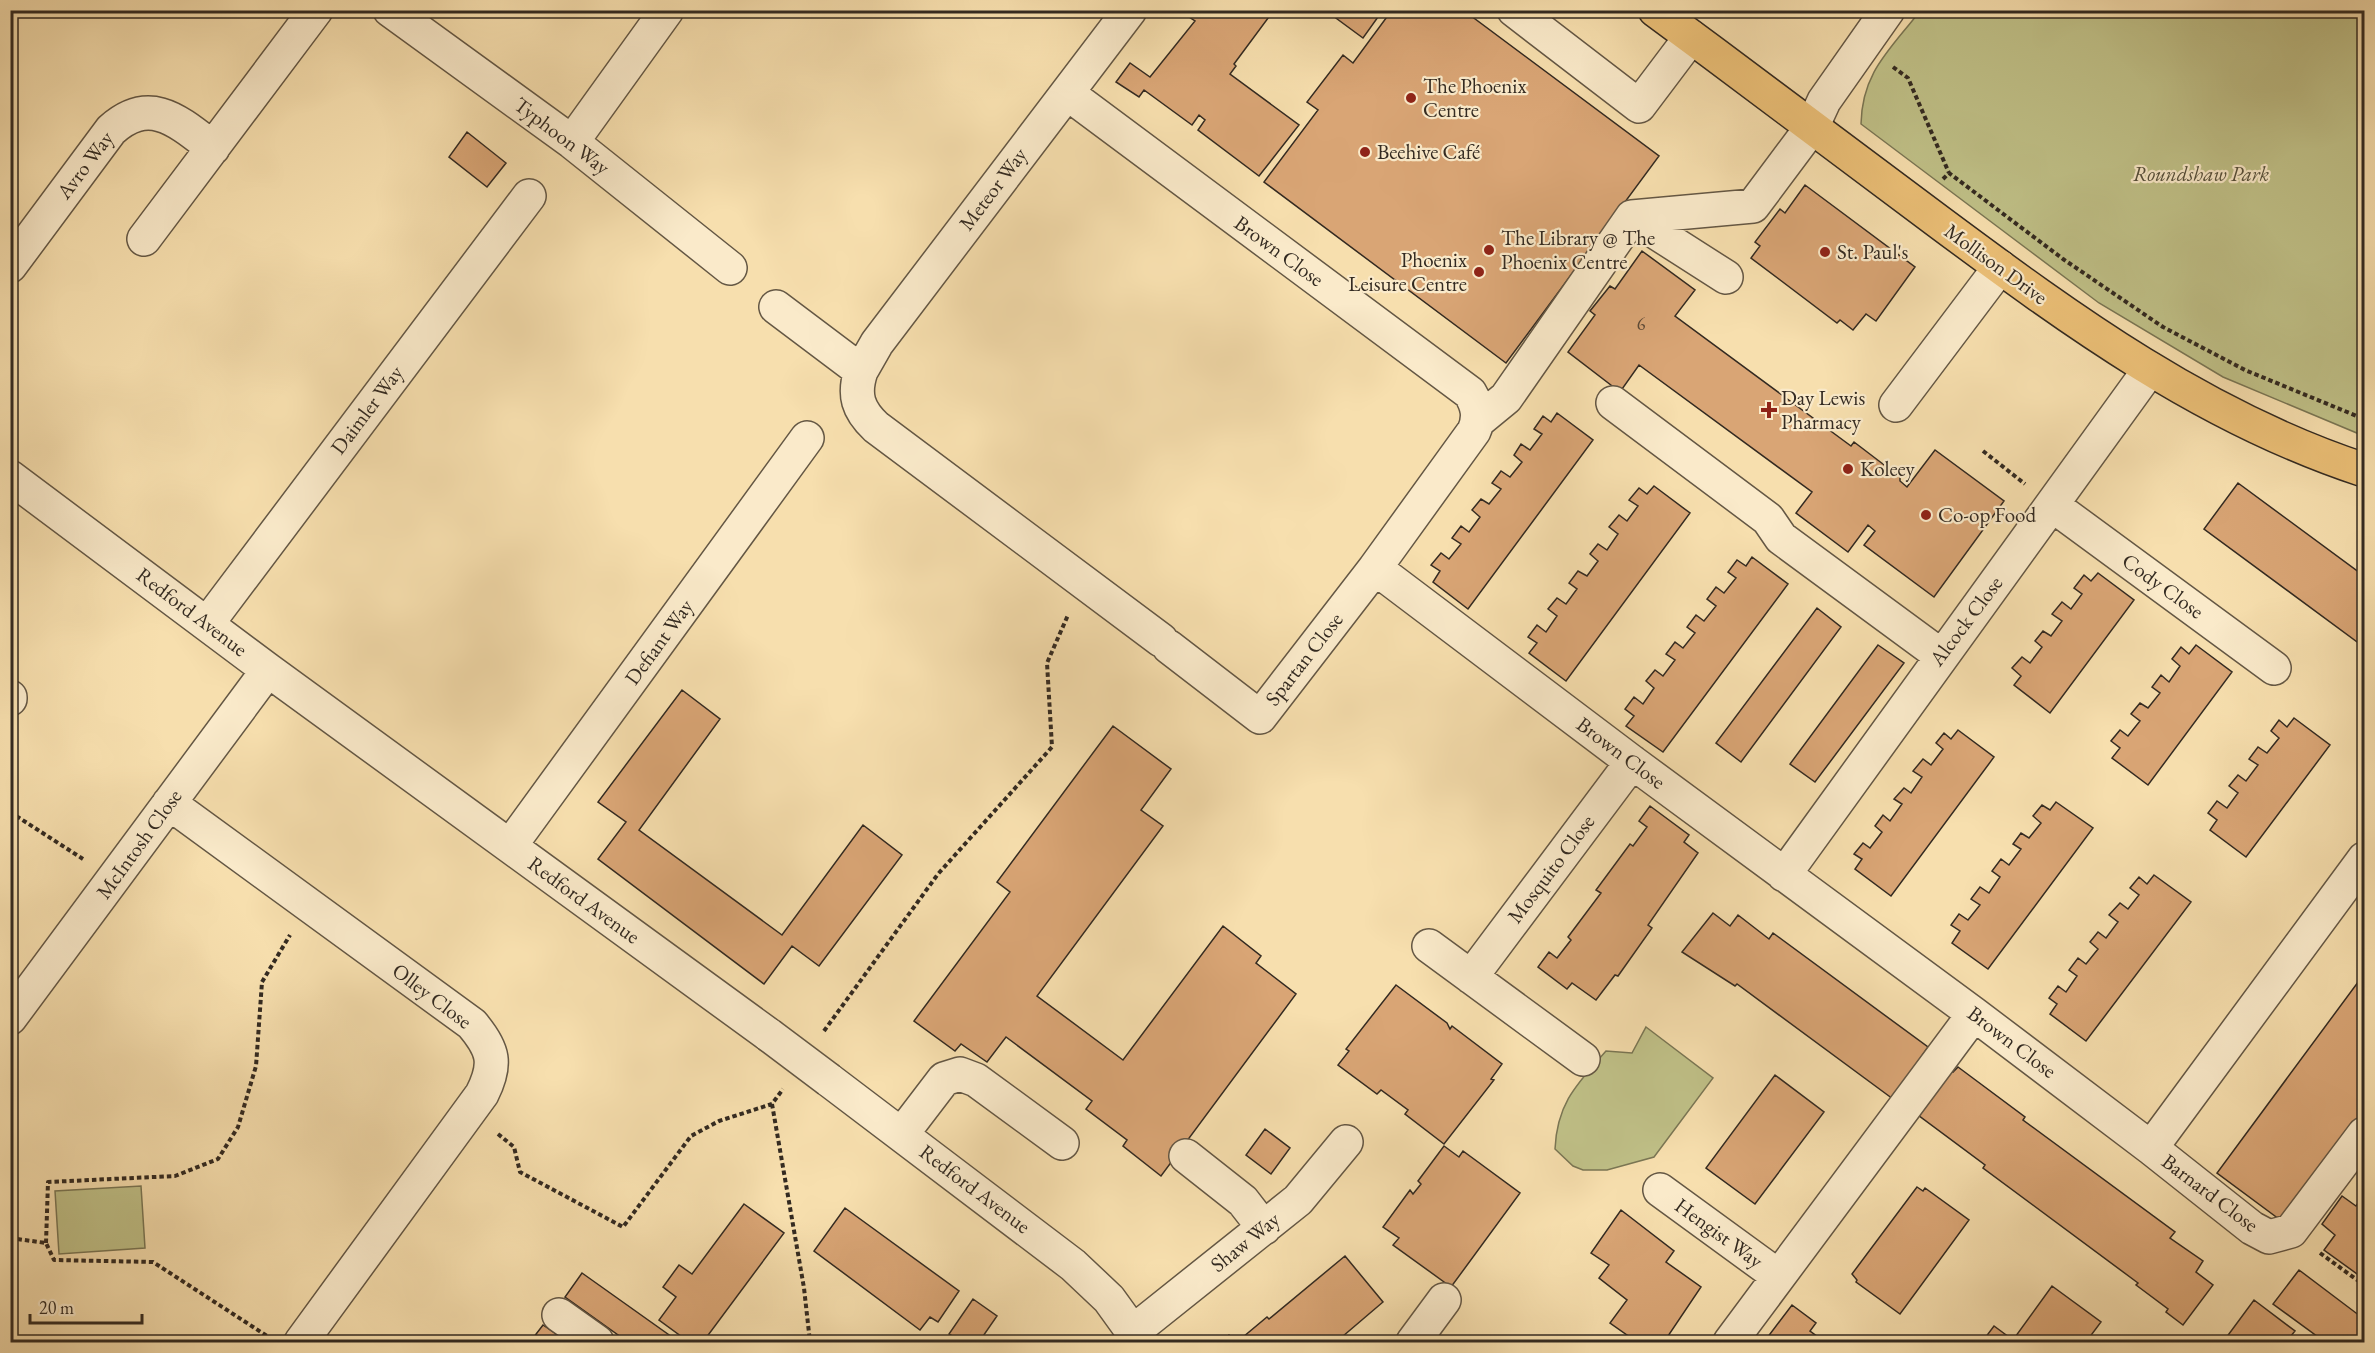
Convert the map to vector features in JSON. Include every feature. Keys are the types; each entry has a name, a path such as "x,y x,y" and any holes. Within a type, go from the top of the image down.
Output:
{"main road":[{"name":"Mollison Drive","path":"1655,10 2000,267 2098,337 2238,418 2294,444 2364,470"}],"street":[{"path":"144,239 316,10"},
{"name":"Typhoon Way","path":"390,10 572,142 729,267"},
{"path":"572,142 667,10"},
{"name":"Meteor Way","path":"1130,10 877,343 861,371 856,396 858,406 870,422 1165,643"},
{"path":"1514,10 1639,106 1691,37"},
{"path":"1375,568 1468,441 1478,421 1506,398 1632,217 1753,206 1812,127 1824,100 1888,10"},
{"name":"Brown Close","path":"1067,93 1458,382 1475,401 1478,421"},
{"name":"Avro Way","path":"10,266 111,130 131,114 158,113 174,120 213,148"},
{"name":"Daimler Way","path":"207,624 529,196"},
{"path":"1632,217 1726,277"},
{"path":"1896,405 2000,267"},
{"path":"776,307 861,371"},
{"name":"Alcock Close","path":"1784,874 1940,655 2150,369"},
{"path":"1613,403 1768,519 1781,538 1940,655"},
{"name":"Defiant Way","path":"510,846 807,438"},
{"name":"Redford Avenue","path":"10,477 268,670 902,1134 1073,1265 1108,1299 1137,1337"},
{"name":"Cody Close","path":"2052,505 2274,668"},
{"name":"Brown Close","path":"1375,568 2151,1148"},
{"name":"Spartan Close","path":"1165,643 1260,717 1375,568"},
{"name":"McIntosh Close","path":"10,1018 268,670"},
{"name":"Mosquito Close","path":"1471,977 1632,762"},
{"name":"Olley Close","path":"169,803 472,1024 485,1039 492,1056 491,1076 469,1111 301,1342"},
{"path":"2151,1148 2364,859"},
{"path":"1429,946 1583,1059"},
{"name":"Hengist Way","path":"1730,1342 1974,1014"},
{"path":"902,1134 944,1079 960,1074 976,1080 1062,1143"},
{"name":"Barnard Close","path":"2151,1148 2252,1228 2270,1237 2291,1231 2364,1134"},
{"name":"Shaw Way","path":"1137,1337 1298,1200 1346,1142"},
{"path":"1186,1156 1243,1201 1263,1228"},
{"name":"Hengist Way","path":"1660,1190 1778,1276"},
{"path":"1413,1342 1444,1300"},
{"path":"560,1316 597,1342"}],"path":[{"path":"1863,44 1908,78 1949,173 2063,260 2163,327 2245,370 2364,419"},
{"path":"1936,186 1949,173"},
{"path":"1983,451 2052,505"},
{"path":"819,1038 938,874 1053,747 1047,663 1083,582"},
{"path":"10,812 114,879"},
{"path":"277,1342 153,1262 54,1260 46,1243 48,1182 176,1176 218,1160 238,1127 256,1066 262,982 309,904"},
{"path":"469,1111 514,1147 520,1172 623,1227 691,1136 719,1121 772,1104 785,1085"},
{"path":"772,1104 804,1288 810,1342"},
{"path":"2291,1231 2364,1285"},
{"path":"10,1238 46,1243"}],"green space":[{"name":"Roundshaw Park","path":"1920,11 2364,11 2364,436 2223,377 2099,303 1861,124 1866,90 1872,76 1888,50"},
{"path":"1646,1027 1713,1078 1654,1157 1607,1170 1583,1170 1573,1166 1555,1149 1564,1106 1578,1084 1606,1051 1632,1053"},
{"path":"141,1186 145,1248 59,1254 55,1191"}],"building":[{"path":"1193,10 1274,10 1234,64 1236,66 1230,74 1299,125 1259,176 1198,130 1205,120 1199,115 1192,125 1144,90 1139,97 1116,82 1130,63 1150,77 1195,21 1189,17"},
{"path":"1325,10 1383,10 1363,38"},
{"name":"Phoenix Leisure Centre","path":"1392,10 1463,10 1659,156 1506,363 1264,182 1318,110 1307,102 1343,55 1353,63"},
{"path":"467,132 506,163 487,187 449,157"},
{"name":"St. Paul's","path":"1805,185 1915,267 1876,321 1866,314 1853,330 1840,320 1837,323 1751,258 1760,246 1755,242 1780,209 1785,213"},
{"path":"1642,251 1695,290 1675,316 1851,446 1854,442 1900,477 1900,481 1907,487 1935,450 2004,501 1934,597 1864,545 1875,531 1868,525 1848,552 1796,513 1812,492 1639,365 1620,392 1568,352 1595,315 1590,311 1610,286 1615,289"},
{"path":"1557,413 1593,440 1468,609 1433,582 1440,571 1431,565 1441,553 1449,559 1461,544 1452,538 1461,526 1469,532 1480,517 1472,510 1481,499 1489,504 1501,489 1492,483 1501,471 1510,477 1522,462 1514,455 1521,444 1530,450 1542,434 1534,429 1543,416 1551,422"},
{"path":"2238,483 2364,576 2364,647 2204,529"},
{"path":"1654,486 1690,513 1566,681 1529,653 1537,643 1528,637 1537,625 1546,632 1557,616 1548,609 1557,598 1566,604 1577,589 1569,583 1578,571 1587,576 1598,561 1590,554 1598,544 1607,550 1618,534 1609,527 1619,515 1627,521 1638,506 1629,500 1639,488 1647,494"},
{"path":"1752,557 1788,584 1663,752 1626,726 1634,716 1625,709 1634,697 1643,704 1654,688 1646,681 1655,670 1663,676 1675,660 1666,654 1675,642 1683,648 1695,633 1687,627 1696,615 1704,621 1716,606 1707,599 1716,587 1724,593 1736,578 1728,572 1737,560 1746,566"},
{"path":"2098,573 2134,600 2050,713 2014,685 2021,676 2012,668 2022,657 2030,663 2042,647 2035,641 2043,631 2051,636 2062,621 2052,614 2062,602 2071,609 2082,594 2074,588 2084,575 2091,581"},
{"path":"1817,608 1841,627 1741,762 1716,743"},
{"path":"1878,645 1904,663 1815,782 1790,764"},
{"path":"2196,645 2232,672 2148,785 2112,758 2120,748 2111,741 2120,730 2128,736 2140,721 2131,714 2140,703 2148,708 2160,693 2152,687 2161,675 2169,682 2180,666 2172,659 2181,647 2189,654"},
{"path":"682,690 720,719 639,830 782,935 863,825 902,855 819,966 792,946 764,984 598,859 626,822 598,802"},
{"path":"2294,718 2330,745 2246,857 2210,830 2217,820 2208,813 2217,801 2227,808 2238,793 2229,786 2238,775 2246,781 2258,765 2249,759 2258,747 2267,753 2279,738 2271,731 2279,720 2287,727"},
{"path":"1113,726 1171,769 1141,810 1163,826 1037,996 1123,1060 1223,926 1261,956 1256,963 1296,994 1161,1176 1123,1146 1127,1140 1086,1109 1092,1101 1006,1037 987,1062 961,1044 955,1051 914,1021 1010,892 997,882"},
{"path":"1958,730 1994,757 1891,896 1855,869 1862,859 1854,854 1863,843 1870,848 1882,832 1875,826 1883,815 1890,821 1902,804 1894,799 1904,788 1911,793 1922,777 1913,771 1923,759 1931,765 1943,749 1936,743 1944,733 1951,739"},
{"path":"2056,802 2093,828 1988,969 1952,943 1960,931 1951,925 1959,914 1968,920 1980,905 1971,899 1980,887 1989,893 2000,877 1992,871 2001,859 2009,865 2021,849 2013,844 2021,833 2029,838 2041,823 2033,816 2042,805 2050,810"},
{"path":"1650,806 1689,835 1684,842 1698,853 1648,925 1652,928 1618,976 1615,975 1596,1000 1572,983 1567,989 1538,967 1549,952 1557,958 1571,940 1568,937 1601,893 1596,890 1630,844 1633,846 1647,827 1639,821"},
{"path":"2154,875 2191,902 2086,1041 2050,1014 2057,1004 2049,998 2058,986 2066,992 2077,976 2069,970 2078,958 2086,964 2098,949 2090,942 2098,932 2106,938 2118,922 2109,915 2120,903 2128,909 2139,895 2130,888 2139,877 2147,884"},
{"path":"1713,913 1730,926 1738,915 1769,939 1773,933 1928,1047 1893,1099 1737,984 1735,986 1682,952"},
{"path":"2364,974 2364,1111 2283,1222 2217,1173"},
{"path":"1396,985 1447,1023 1450,1029 1452,1026 1502,1064 1491,1079 1494,1080 1444,1144 1405,1114 1408,1110 1381,1090 1377,1094 1338,1065 1349,1051 1346,1049"},
{"path":"1958,1067 2025,1117 2023,1120 2175,1232 2170,1238 2203,1261 2196,1272 2213,1285 2183,1325 2166,1312 2168,1309 2136,1285 2138,1283 1983,1168 1985,1165 1918,1115 1951,1071 1953,1072"},
{"path":"1775,1075 1824,1112 1755,1204 1706,1168"},
{"path":"1265,1129 1290,1148 1271,1174 1246,1155"},
{"path":"1444,1146 1459,1157 1463,1151 1520,1193 1451,1287 1393,1245 1399,1238 1383,1227 1410,1190 1413,1194 1421,1184 1418,1181"},
{"path":"1917,1187 1923,1191 1925,1188 1969,1220 1900,1314 1856,1282 1852,1274"},
{"path":"2364,1195 2364,1279 2324,1250 2335,1235 2322,1224 2342,1196 2356,1206"},
{"path":"744,1204 784,1233 703,1342 689,1342 659,1320 676,1297 663,1287 679,1265 692,1274"},
{"path":"845,1208 959,1291 938,1322 930,1317 920,1330 814,1251"},
{"path":"1621,1210 1674,1251 1666,1262 1701,1287 1664,1342 1637,1342 1610,1323 1627,1300 1599,1278 1609,1265 1591,1253"},
{"path":"1345,1256 1383,1302 1336,1342 1237,1342 1267,1317 1269,1319"},
{"path":"2299,1270 2364,1319 2364,1342 2325,1342 2273,1304"},
{"path":"582,1273 679,1342 628,1342 565,1297"},
{"path":"2052,1286 2101,1322 2086,1342 1982,1342 1994,1326 2013,1340"},
{"path":"973,1299 997,1316 979,1342 962,1342 949,1334"},
{"path":"2254,1300 2295,1331 2286,1342 2223,1342"},
{"path":"1792,1305 1816,1323 1810,1331 1825,1342 1764,1342"},
{"path":"543,1325 568,1342 530,1342"},
{"path":"1229,1335 1237,1342 1223,1342"}],"place":[{"name":"The Phoenix Centre","path":"1411,98"},
{"name":"Beehive Café","path":"1365,152"},
{"name":"The Library @ The Phoenix Centre","path":"1489,250"},
{"name":"St. Paul's","path":"1825,252"},
{"name":"Phoenix Leisure Centre","path":"1479,272"},
{"name":"Day Lewis Pharmacy","path":"1769,410"},
{"name":"Koleey","path":"1848,469"},
{"name":"Co-op Food","path":"1926,515"}]}
